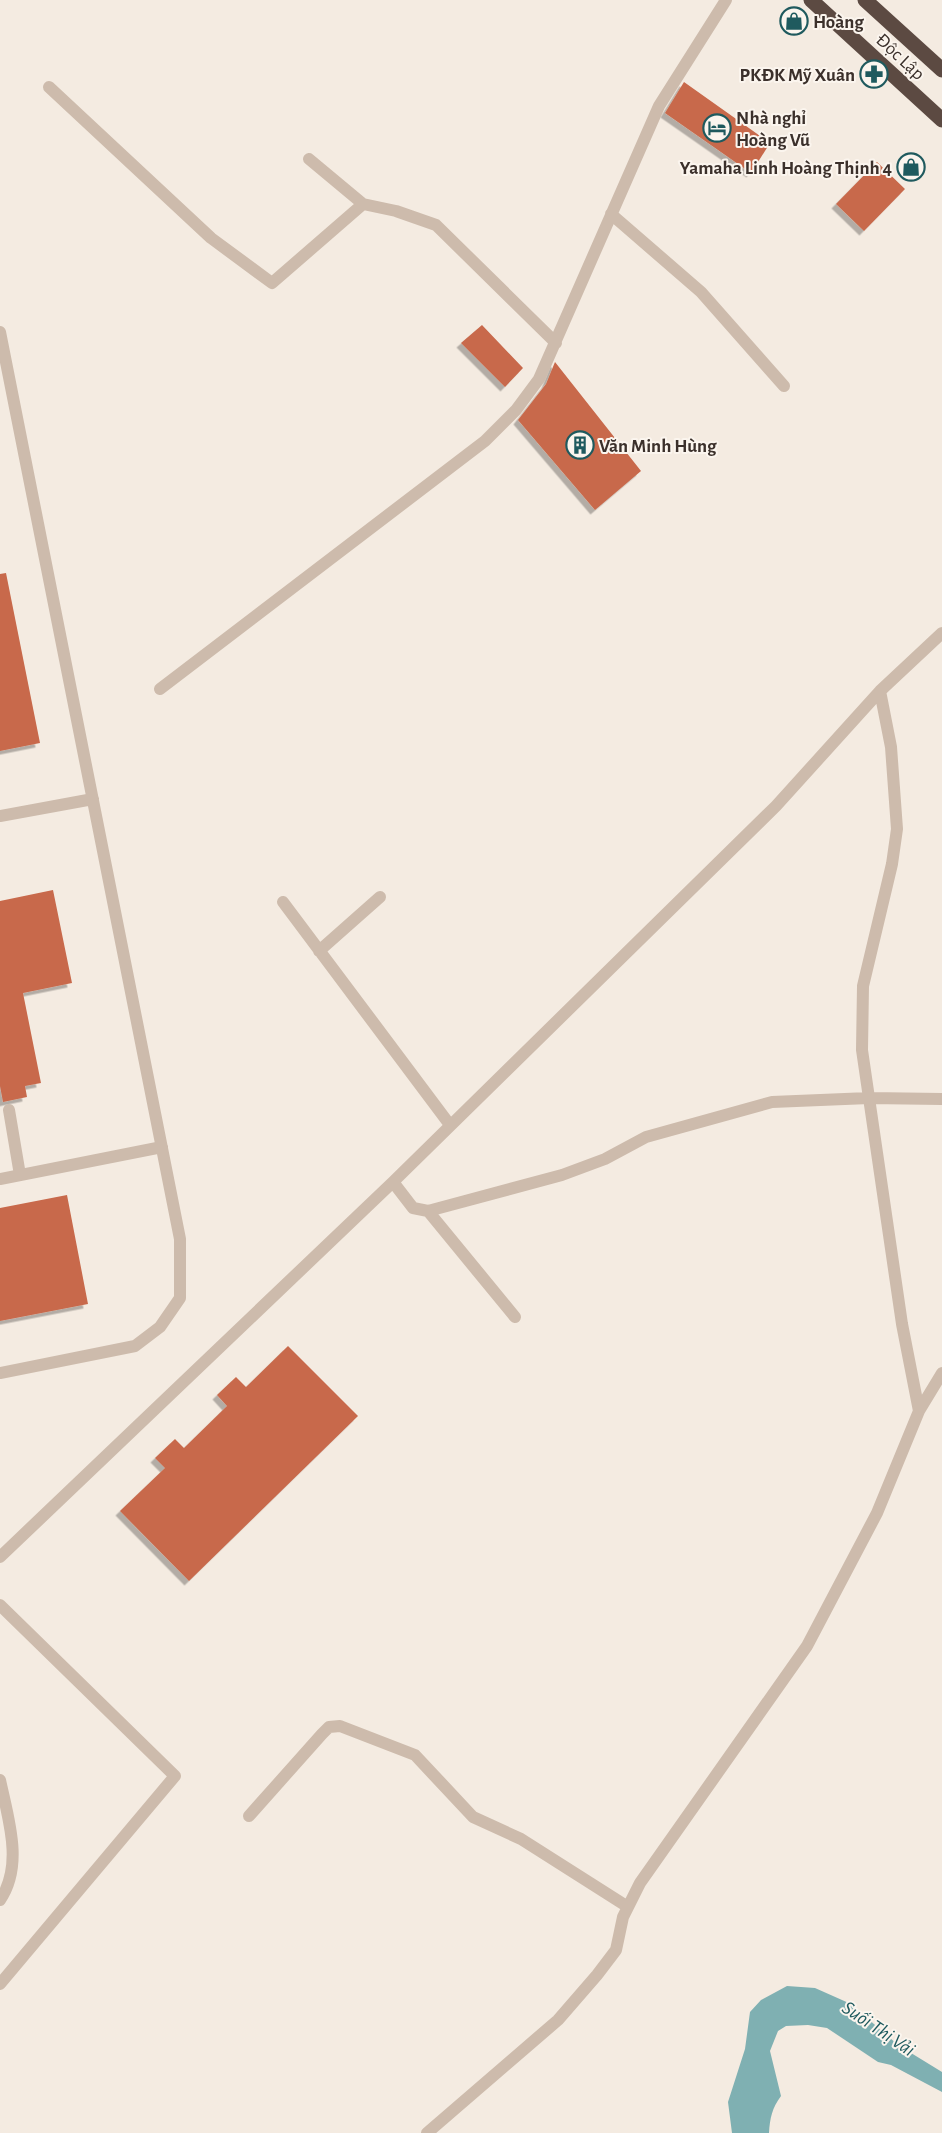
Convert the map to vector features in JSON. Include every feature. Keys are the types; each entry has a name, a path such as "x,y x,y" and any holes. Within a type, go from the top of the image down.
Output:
{"highway":[{"name":"Độc Lập","path":"812,0 942,120"},
{"name":"Độc Lập","path":"865,0 942,70"}],"street":[{"path":"160,689 485,441 516,410 533,386 556,343 659,106 726,0"},
{"path":"49,88 211,238 272,283 363,204"},
{"path":"309,159 363,204 396,211 436,225 556,343"},
{"path":"611,214 701,292 784,386"},
{"path":"0,332 180,1239 180,1298 160,1327 135,1346 0,1373"},
{"path":"0,1557 392,1182 776,806 880,691 942,633"},
{"path":"880,691 891,747 897,829 892,864 863,986 862,1050 902,1324 919,1411"},
{"path":"0,816 93,799"},
{"path":"319,951 380,897"},
{"path":"282,902 450,1125"},
{"path":"392,1182 413,1208 428,1211 562,1176 605,1159 646,1137 772,1102 869,1098 942,1099"},
{"path":"9,1110 20,1175"},
{"path":"0,1179 162,1147"},
{"path":"428,1211 515,1318"},
{"path":"427,2133 558,2020 616,1950 622,1917 640,1883 807,1646 877,1514 919,1411 942,1373"},
{"path":"0,1605 174,1776 0,1984"},
{"path":"249,1816 329,1727 340,1726 415,1755 473,1817 521,1839 628,1907"},
{"path":"0,1780 12,1841 13,1866 8,1888 0,1900"}],"water":[{"path":"787,1986 815,1988 851,2004 898,2045 942,2072 942,2092 891,2065 878,2062 827,2028 808,2025 786,2026 778,2031 770,2051 781,2096 772,2113 769,2133 732,2133 728,2102 745,2049 750,2012 761,2000"}],"building":[{"name":"Nhà nghỉ Hoàng Vũ","path":"684,82 770,143 751,173 665,113"},
{"path":"877,162 905,189 864,231 836,204"},
{"path":"482,325 523,368 505,387 461,343"},
{"name":"Văn Minh Hùng","path":"555,362 641,471 595,510 518,420 546,384"},
{"path":"6,573 40,743 0,751 0,574"},
{"path":"53,890 72,983 23,993 41,1083 25,1086 27,1097 3,1102 0,1086 0,901"},
{"path":"67,1195 88,1304 0,1321 0,1208"},
{"path":"288,1346 358,1416 189,1581 120,1511 165,1468 155,1458 175,1439 184,1448 227,1406 217,1395 236,1377 246,1387"}],"place":[{"name":"Hoàng","path":"794,21"},
{"name":"PKĐK Mỹ Xuân","path":"874,74"},
{"name":"Nhà nghỉ Hoàng Vũ","path":"717,128"},
{"name":"Yamaha Linh Hoàng Thịnh 4","path":"911,167"},
{"name":"Văn Minh Hùng","path":"580,445"}],"water label":[{"name":"Suối Thị Vải","path":"879,2028"}]}
